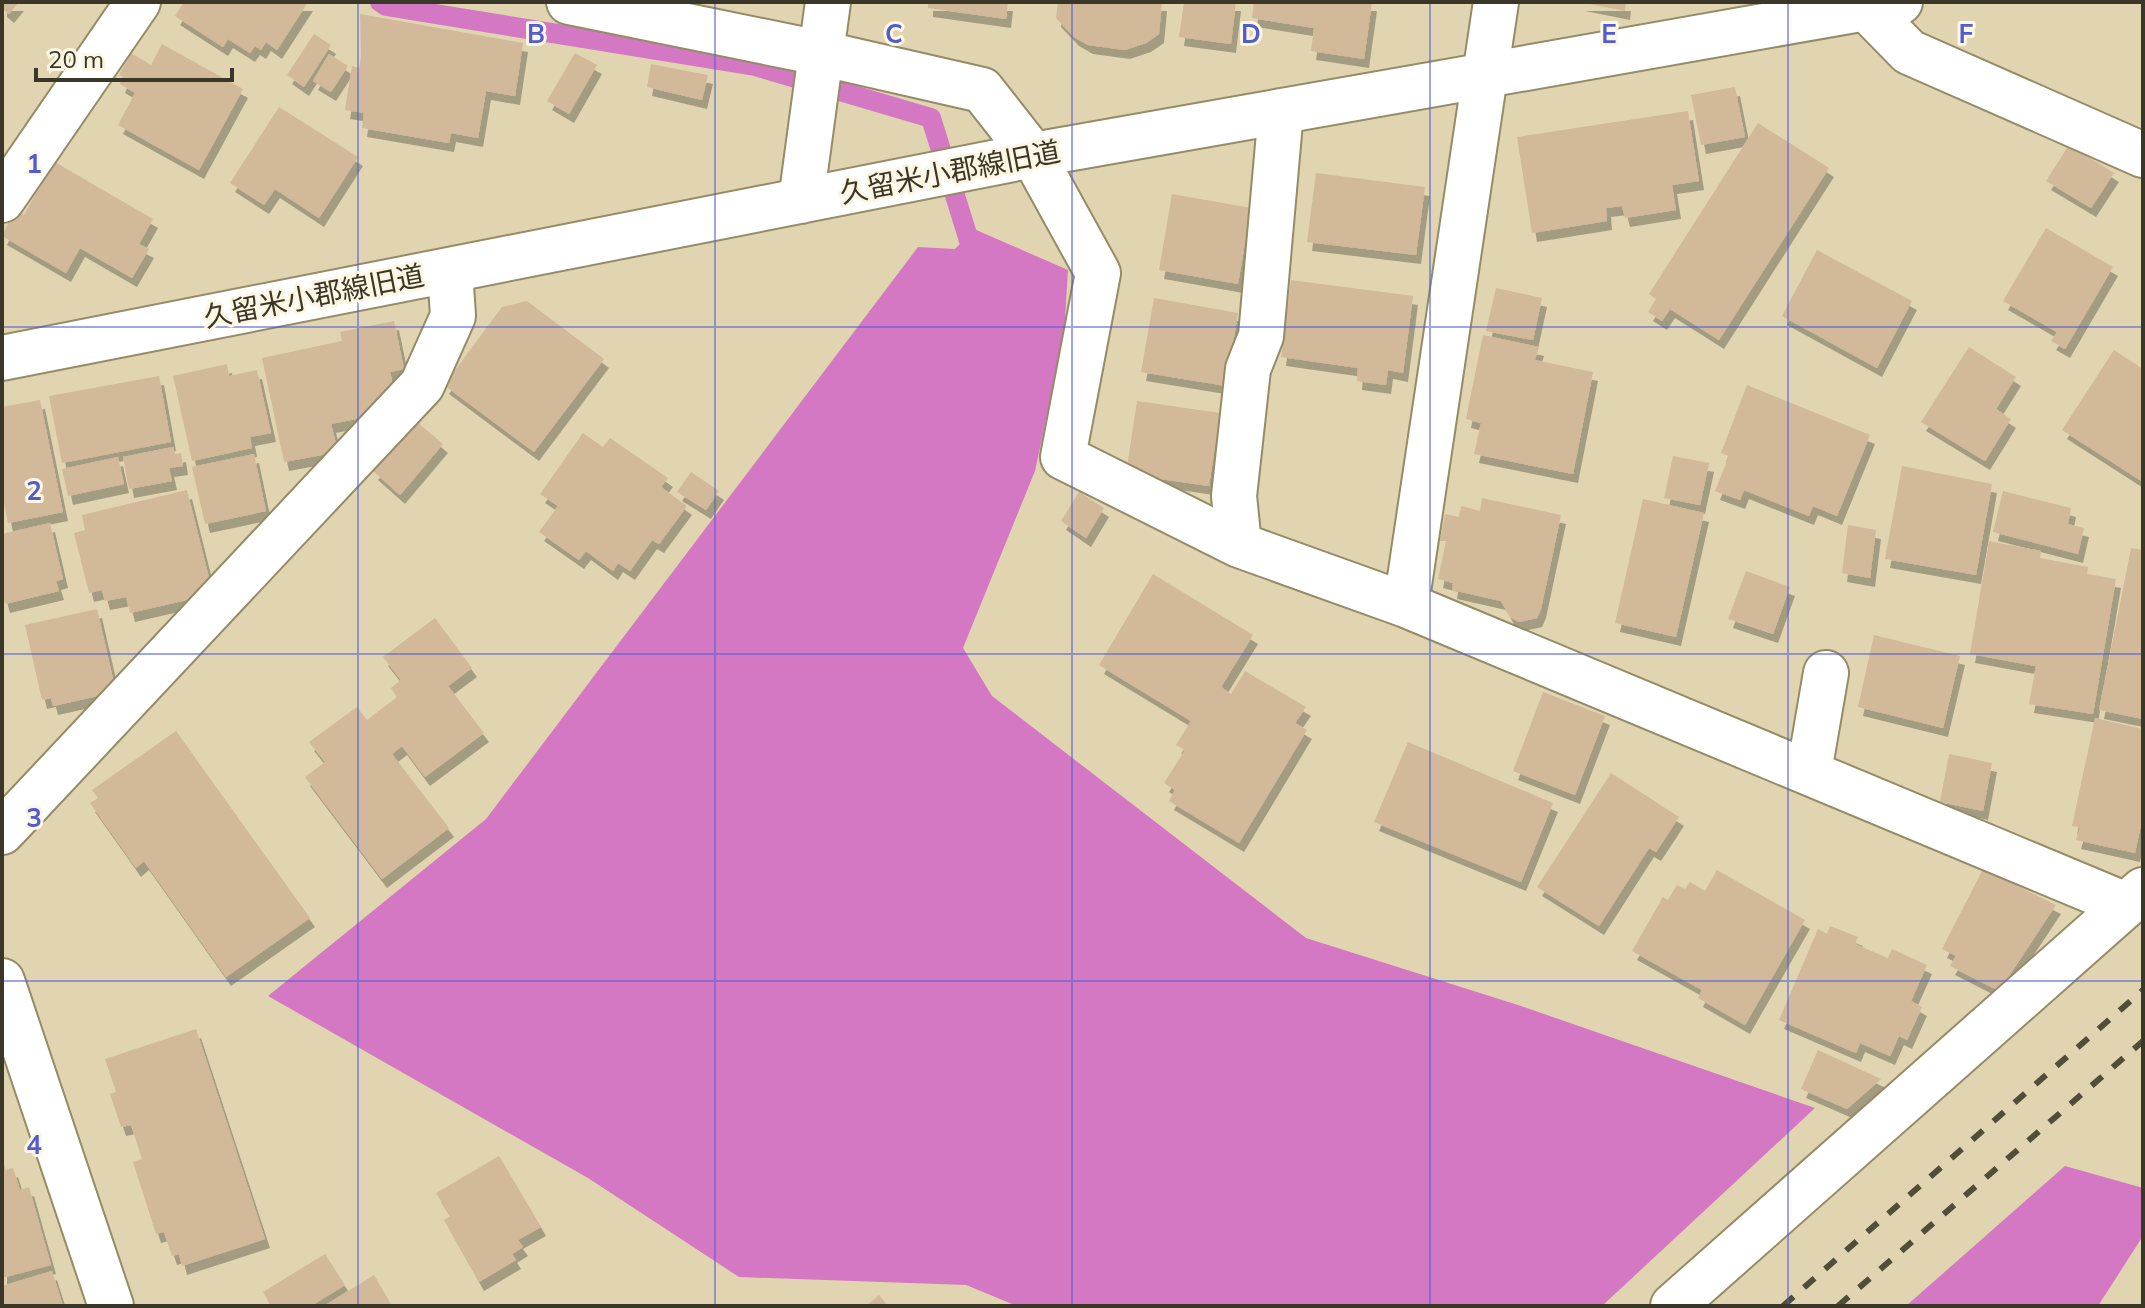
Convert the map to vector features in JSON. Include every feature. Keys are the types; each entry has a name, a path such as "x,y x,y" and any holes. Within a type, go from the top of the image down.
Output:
{"street":[{"path":"2,200 138,2"},
{"path":"569,2 820,53 982,90 1033,155 1098,273 1063,457 1239,545 1406,605 1809,772 2135,898 1673,1306"},
{"path":"801,201 828,2"},
{"path":"1406,605 1496,2"},
{"path":"1883,5 1909,52 2143,155"},
{"name":"久留米小郡線旧道","path":"2,358 1033,155 1883,5"},
{"path":"1239,545 1234,496 1248,369 1261,336 1281,111"},
{"path":"2,832 422,385 453,316 450,270"},
{"path":"1809,772 1826,673"},
{"path":"2,981 18,1086 111,1306"}],"shaded area":[{"path":"974,229 1068,270 1064,335 1035,471 963,648 992,696 1306,938 1521,1006 1815,1108 1602,1306 1017,1306 966,1285 739,1277 588,1178 268,996 486,819 918,247 955,249"},
{"path":"2065,1166 2143,1188 2143,1236 2098,1306 1906,1306"}],"building":[{"path":"2,2 19,2 9,14 2,8"},
{"path":"184,2 308,2 277,50 266,42 261,50 255,46 250,53 228,39 223,47 175,16"},
{"path":"928,2 1008,2 1006,19 928,8"},
{"path":"1058,2 1162,2 1159,34 1146,43 1125,50 1088,45 1074,37 1056,18"},
{"path":"1184,2 1236,2 1231,44 1179,37"},
{"path":"1254,2 1372,2 1364,59 1311,51 1314,28 1252,18"},
{"path":"1580,2 1626,2 1625,11"},
{"path":"360,14 523,43 515,96 486,91 478,138 451,133 449,143 362,128 364,113 345,110 352,66 359,68 361,57"},
{"path":"314,34 331,45 304,87 287,75"},
{"path":"162,44 243,89 199,170 118,125 135,93 120,84 123,77 119,75 131,53 151,65"},
{"path":"575,53 597,65 569,114 547,101"},
{"path":"329,54 348,66 331,92 313,81"},
{"path":"651,64 708,75 702,100 647,87"},
{"path":"1735,87 1745,137 1701,145 1691,95"},
{"path":"279,107 358,157 319,218 275,189 264,205 230,183"},
{"path":"1688,111 1699,181 1672,185 1676,210 1625,218 1622,206 1606,208 1607,221 1532,233 1517,137"},
{"path":"1758,123 1829,168 1719,340 1670,309 1662,321 1648,312 1656,299 1649,294"},
{"path":"2069,145 2114,173 2091,208 2046,181"},
{"path":"53,161 153,219 139,244 149,249 132,278 80,248 66,273 2,236 15,210 24,215"},
{"path":"1316,173 1425,187 1416,255 1307,242"},
{"path":"1172,194 1251,208 1238,284 1159,270"},
{"path":"2046,228 2113,267 2065,349 2051,341 2057,332 2003,301"},
{"path":"1817,250 1912,301 1877,368 1782,316"},
{"path":"1291,280 1413,296 1403,373 1388,370 1386,385 1357,381 1358,368 1281,357"},
{"path":"1496,288 1542,298 1533,340 1486,331"},
{"path":"1154,298 1238,313 1226,386 1141,372"},
{"path":"527,301 604,359 534,452 444,385 502,307"},
{"path":"394,321 404,369 390,372 396,399 381,414 331,424 338,452 284,462 262,358 342,341 340,332"},
{"path":"1483,335 1539,347 1535,360 1593,372 1573,474 1474,454 1481,423 1466,419"},
{"path":"1969,347 2016,377 1996,409 2011,419 1985,461 1921,422"},
{"path":"2114,350 2143,369 2143,482 2062,430"},
{"path":"227,364 229,376 257,370 271,433 250,437 252,448 192,461 173,376"},
{"path":"159,376 171,442 62,463 49,396"},
{"path":"1747,385 1870,435 1837,516 1813,506 1809,516 1744,490 1740,500 1715,491 1729,456 1721,453"},
{"path":"40,400 63,512 8,523 2,493 2,407"},
{"path":"1137,401 1220,413 1209,486 1126,474"},
{"path":"416,421 443,444 400,495 373,471"},
{"path":"583,433 603,447 610,438 668,478 661,487 687,506 659,544 652,540 630,571 618,563 613,571 586,551 579,560 539,532 558,506 540,494"},
{"path":"173,447 175,454 181,453 183,466 169,468 172,481 129,489 123,457"},
{"path":"254,454 266,511 205,524 192,467"},
{"path":"1673,456 1709,463 1700,505 1664,498"},
{"path":"118,457 124,484 68,496 62,469"},
{"path":"1902,466 1992,484 1976,575 1885,559"},
{"path":"691,472 719,491 706,510 677,492"},
{"path":"187,490 213,594 130,613 126,597 105,601 102,590 89,593 74,533 85,530 82,515"},
{"path":"2003,491 2071,508 2068,524 2084,528 2078,554 1993,532"},
{"path":"1079,492 1104,508 1086,538 1061,521"},
{"path":"1482,498 1561,515 1537,618 1519,622 1510,617 1501,601 1452,590 1453,583 1438,579 1446,541 1440,541 1445,514 1459,517 1461,506 1480,511"},
{"path":"1643,499 1704,513 1676,637 1615,623"},
{"path":"50,523 63,579 56,581 59,591 5,604 2,593 2,534"},
{"path":"1848,525 1876,530 1870,578 1842,573"},
{"path":"1989,541 2041,551 2040,558 2088,567 2087,574 2116,579 2093,714 2029,704 2036,666 1970,654"},
{"path":"2131,548 2143,550 2143,719 2099,710"},
{"path":"1746,571 1790,587 1773,634 1728,619"},
{"path":"1153,574 1253,635 1221,687 1231,694 1245,671 1306,707 1295,723 1307,730 1239,843 1169,801 1175,790 1164,783 1185,750 1176,745 1191,721 1099,665"},
{"path":"97,609 116,692 53,706 51,698 42,700 25,625"},
{"path":"435,618 472,668 448,686 484,733 425,777 402,746 392,754 449,828 382,879 305,777 325,762 309,742 357,707 367,720 397,697 391,688 401,680 383,657"},
{"path":"1874,635 1960,656 1943,728 1858,707"},
{"path":"1543,692 1605,716 1575,795 1513,771"},
{"path":"2095,718 2143,729 2143,829 2140,829 2135,853 2076,840 2080,827 2072,826"},
{"path":"176,731 310,918 226,977 144,861 136,868 90,803 98,798 92,790"},
{"path":"1408,742 1553,803 1521,882 1374,822"},
{"path":"1949,754 1992,763 1983,811 1940,802"},
{"path":"1611,773 1679,817 1656,852 1649,848 1599,926 1537,887"},
{"path":"1983,869 2056,905 1999,991 1950,966 1956,956 1942,949"},
{"path":"1717,870 1805,920 1745,1025 1698,998 1702,990 1632,951 1663,897 1668,900 1677,885 1685,889 1690,882 1705,891"},
{"path":"1830,926 1858,937 1855,944 1888,958 1892,949 1927,965 1911,1001 1922,1007 1907,1040 1899,1036 1890,1056 1860,1043 1856,1053 1779,1020 1818,929 1827,934"},
{"path":"196,1029 265,1239 182,1266 179,1254 172,1256 164,1232 156,1234 133,1162 142,1159 131,1125 121,1127 110,1094 116,1092 105,1059"},
{"path":"1818,1050 1881,1079 1847,1109 1801,1089"},
{"path":"499,1156 541,1227 518,1240 523,1247 512,1254 516,1260 479,1282 444,1220 450,1216 436,1193"},
{"path":"2,1159 6,1170 13,1168 20,1190 29,1187 51,1265 2,1278"},
{"path":"325,1254 345,1285 311,1306 271,1306 263,1292"},
{"path":"52,1271 63,1306 2,1306 2,1286"},
{"path":"374,1275 392,1306 324,1306"},
{"path":"879,1295 888,1306 866,1306"}],"waterway":[{"path":"380,2 386,6 755,66 931,118 975,260"}],"railway":[{"path":"1783,1306 2143,990"},
{"path":"1838,1306 2143,1041"}]}
